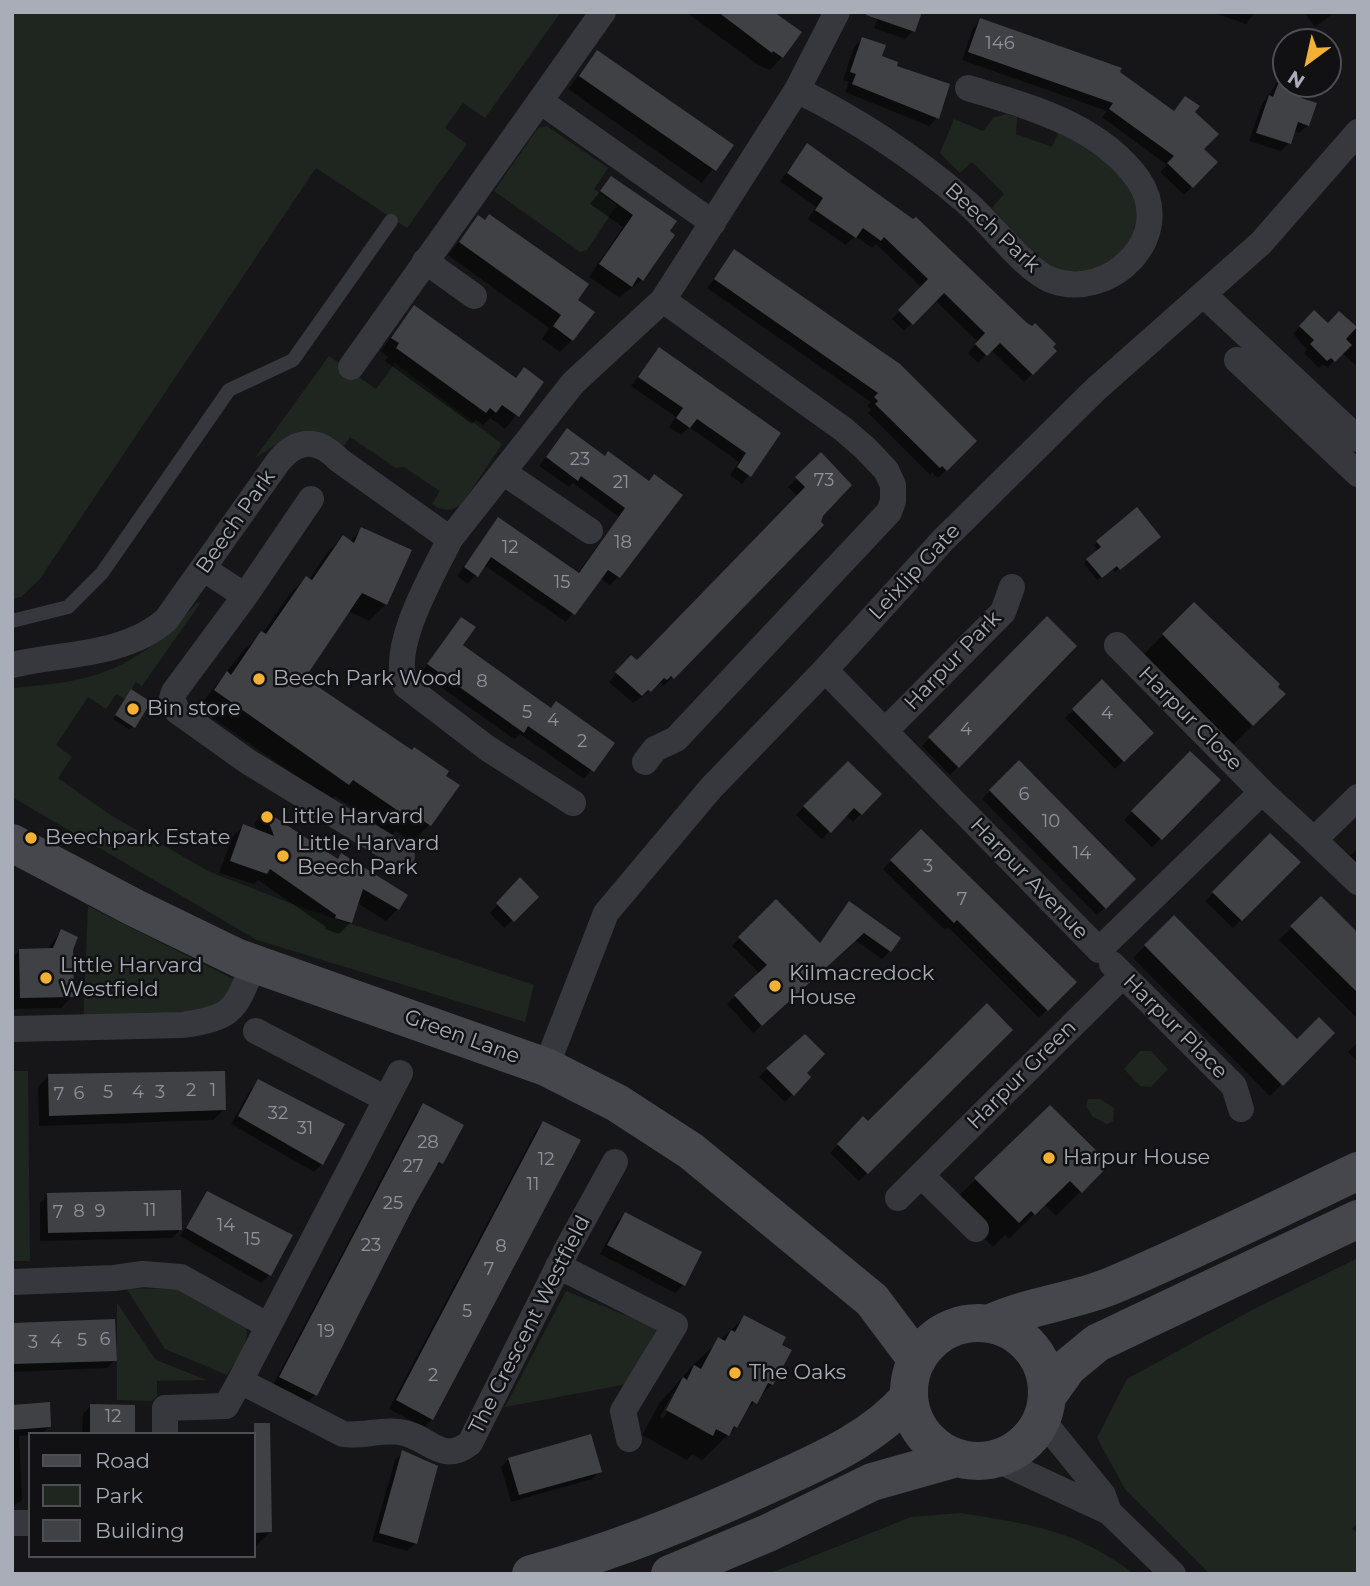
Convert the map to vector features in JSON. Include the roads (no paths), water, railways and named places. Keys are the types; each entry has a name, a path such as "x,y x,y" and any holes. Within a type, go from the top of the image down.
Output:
{"main road":[{"name":"Green Lane","path":"12,843 135,908 254,964 546,1067 617,1103 691,1152 872,1300 917,1360"},
{"path":"989,1324 1006,1315 1030,1311 1109,1286 1358,1171"},
{"path":"1045,1408 1045,1375 1038,1356 1016,1335 989,1324 972,1324 947,1331 917,1360 911,1378 909,1397 914,1417 924,1435 939,1449 957,1458 976,1461 995,1459 1013,1452 1028,1440 1068,1367 1097,1343 1358,1219"},
{"name":"Green Lane","path":"872,1300 947,1331"},
{"path":"531,1574 612,1550 688,1522 749,1494 881,1427 909,1397"},
{"path":"670,1574 768,1533 872,1482 957,1458"}],"street":[{"path":"351,367 603,12"},
{"path":"573,803 486,748 412,694 400,673 416,608 450,539 577,378 643,321 663,300 797,90 837,12"},
{"name":"Beech Park","path":"797,90 851,117 933,174 987,220 1030,266 1049,279 1073,284 1104,280 1135,257 1147,231 1147,198 1126,164 1071,122 968,88"},
{"path":"540,101 713,223"},
{"name":"Leixlip Gate","path":"546,1067 606,913 711,788 825,670 943,540 1096,389 1261,243 1358,132"},
{"path":"425,261 474,296"},
{"path":"1204,295 1358,439"},
{"path":"645,762 655,749 676,739 889,512 893,501 893,485 886,470 850,435 663,300"},
{"path":"1237,360 1358,474"},
{"name":"Beech Park","path":"12,665 128,643 166,620 288,450 309,444 326,447 339,460 450,539"},
{"path":"503,472 590,531"},
{"path":"311,499 172,698 177,711 247,761 402,856"},
{"path":"204,569 245,597"},
{"name":"Harpur Park","path":"886,730 1003,612 1012,587"},
{"name":"Harpur Close","path":"1117,645 1262,792"},
{"name":"Harpur Avenue","path":"825,670 1099,950 1262,792"},
{"path":"1262,792 1358,882"},
{"path":"1314,840 1358,797"},
{"name":"Harpur Place","path":"1099,950 1234,1086 1241,1109"},
{"path":"12,1029 183,1025 210,1021 228,1014 236,1005 254,964"},
{"name":"Harpur Green","path":"898,1198 1123,975"},
{"path":"256,1031 386,1099"},
{"path":"165,1432 165,1409 226,1406 400,1073"},
{"name":"The Crescent Westfield","path":"240,1381 343,1434 360,1437 382,1431 401,1432 447,1452 458,1453 470,1443 558,1266 615,1162"},
{"path":"921,1175 976,1229"},
{"path":"558,1266 675,1325 623,1412 629,1439"},
{"path":"12,1282 114,1278 143,1274 181,1278 267,1325"},
{"path":"1045,1408 1103,1495 1109,1513"},
{"path":"995,1459 1109,1513 1173,1574"}],"lane":[{"path":"12,621 68,607 102,573 229,390 293,360 391,221"}],"place":[{"name":"Beech Park Wood","path":"259,679"},
{"name":"Bin store","path":"133,709"},
{"name":"Little Harvard","path":"267,817"},
{"name":"Beechpark Estate","path":"31,838"},
{"name":"Little Harvard Beech Park","path":"283,856"},
{"name":"Little Harvard Westfield","path":"46,978"},
{"name":"Kilmacredock House","path":"775,986"},
{"name":"Harpur House","path":"1049,1158"},
{"name":"The Oaks","path":"735,1373"}]}
